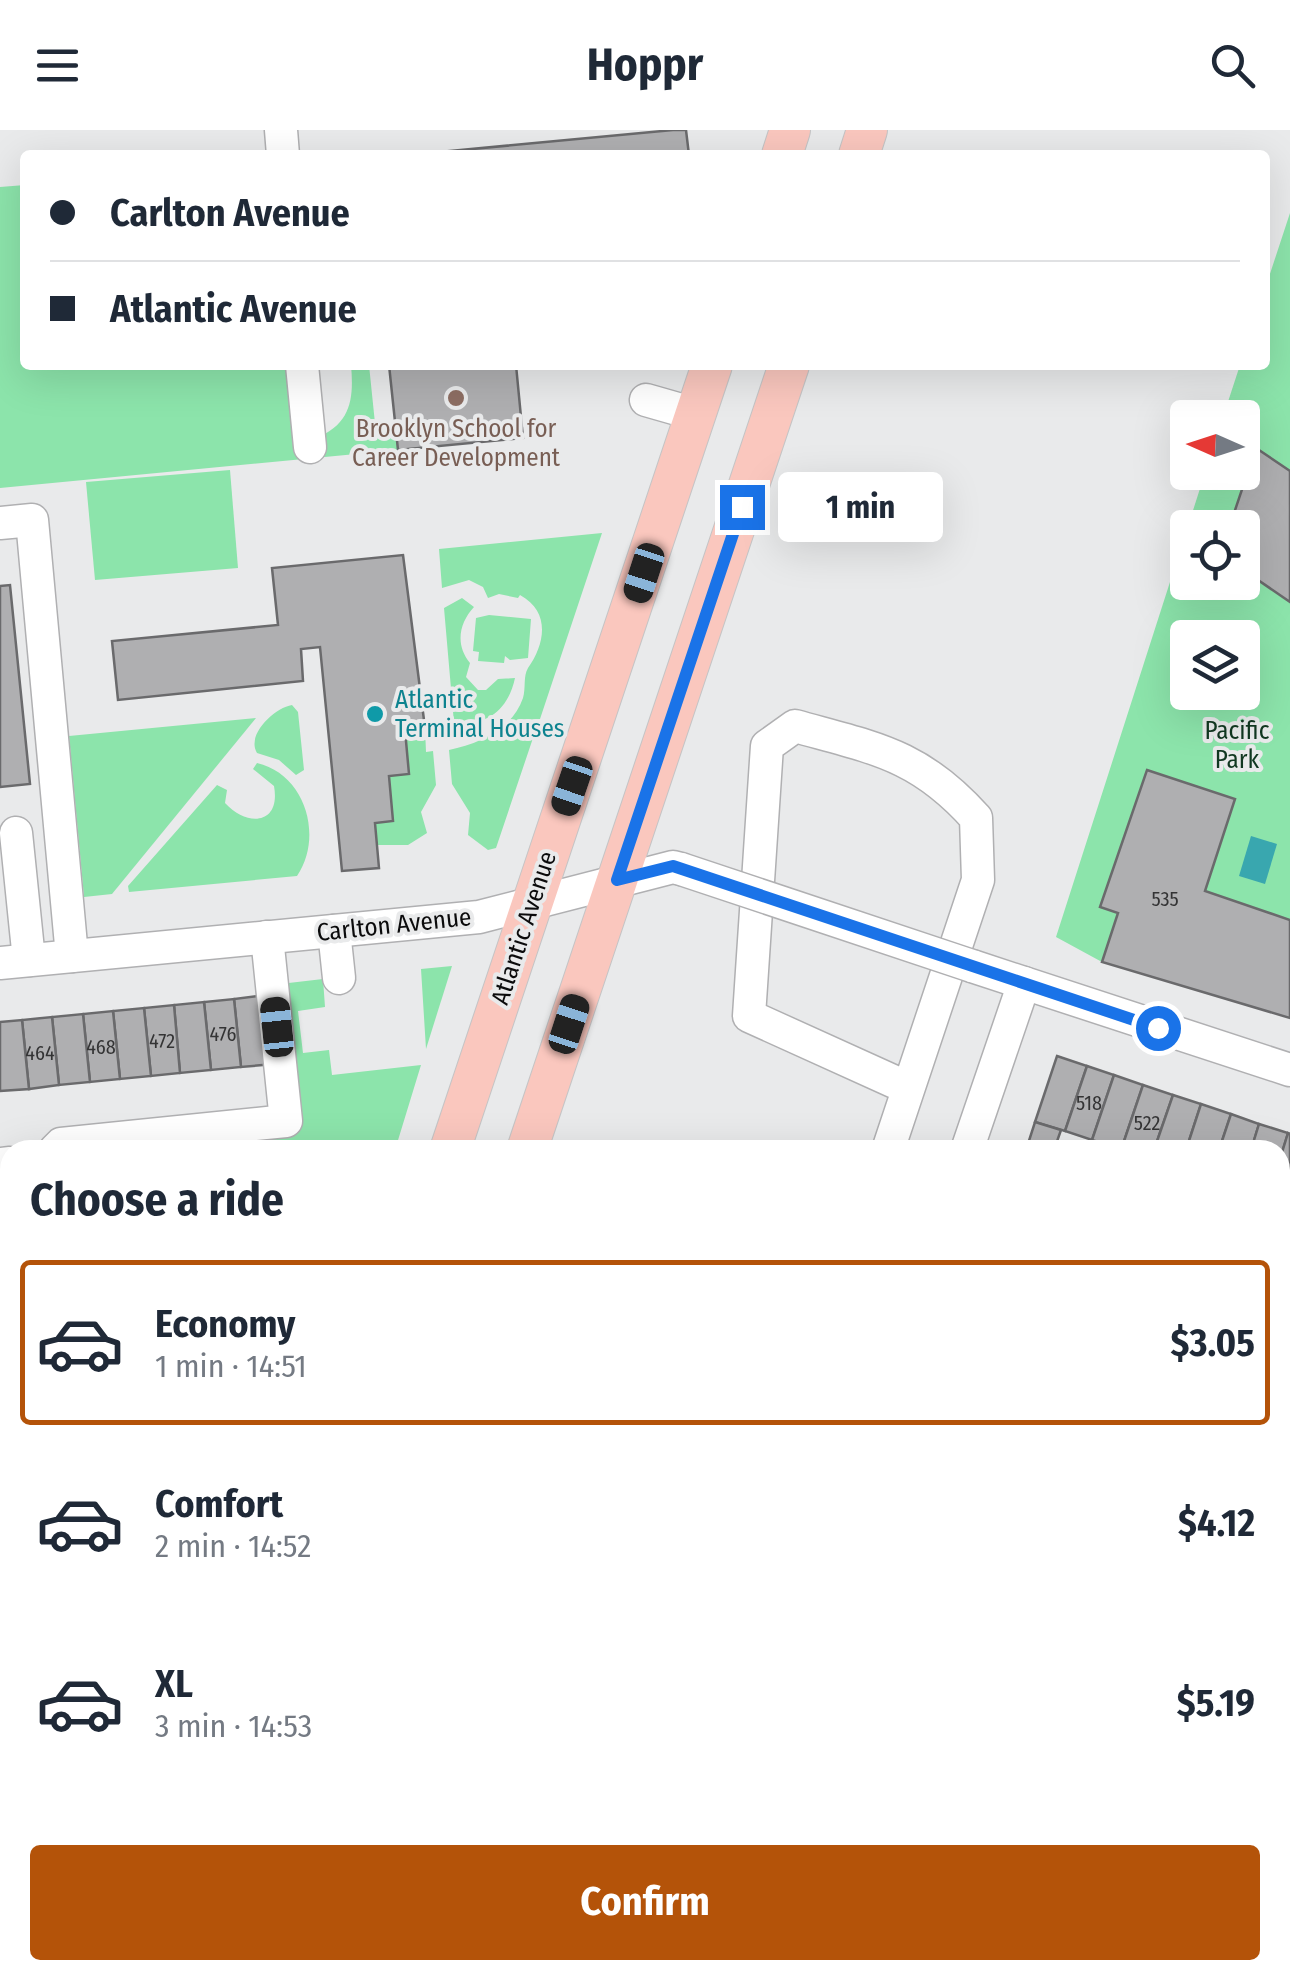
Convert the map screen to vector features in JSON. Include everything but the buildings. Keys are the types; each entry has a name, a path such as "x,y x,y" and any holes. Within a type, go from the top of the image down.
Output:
{"main road":[{"name":"Atlantic Avenue","path":"453,1140 710,370"},
{"path":"531,1140 788,370"}],"street":[{"path":"302,370 310,448"},
{"path":"646,400 695,414"},
{"path":"0,523 32,520 72,956"},
{"path":"891,1140 978,880 976,818 941,779 886,750 795,726 768,746 750,1016 908,1088"},
{"path":"14,961 16,833"},
{"name":"Carlton Avenue","path":"14,961 479,917 673,866 1290,1070"},
{"path":"334,930 339,978"},
{"path":"100,1140 286,1121 267,937"},
{"path":"970,1140 1024,983"}],"green space":[{"path":"20,185 20,370 309,370 316,438 337,425 348,409 351,370 370,370 376,433 395,432 398,450 0,488 0,187"},
{"name":"Pacific Park","path":"1290,213 1290,471 1248,510 1193,510 1200,490 1260,490 1260,400 1229,400 1238,370 1270,370 1270,274"},
{"path":"230,470 238,568 95,580 86,482"},
{"path":"602,533 540,719 517,720 517,738 533,738 496,848 488,850 468,835 470,813 452,784 449,750 493,734 511,719 524,694 526,671 541,639 541,619 520,595 488,598 483,587 469,580 442,588 439,549"},
{"name":"Pacific Park","path":"1260,581 1290,602 1290,920 1205,891 1235,799 1147,771 1100,906 1118,913 1102,962 1056,937 1170,582 1170,600 1260,600"},
{"path":"462,598 474,607 461,634 462,649 470,663 466,677 478,690 486,690 498,679 515,678 507,699 495,714 477,722 454,723 444,608"},
{"path":"489,615 531,619 528,658 510,660 505,656 504,663 478,661 479,652 473,651 476,618"},
{"path":"292,705 298,712 304,770 296,775 279,760 257,753 255,746 264,723 277,711"},
{"path":"256,718 112,894 84,897 69,736"},
{"path":"425,728 426,752 433,751 436,785 421,812 427,833 408,845 377,845 375,823 393,821 389,776 409,774 405,730"},
{"path":"257,763 274,769 287,780 305,809 309,843 297,876 129,892 128,886 217,785 227,790 225,803 234,811 252,818 267,815 275,799 274,786 253,769"},
{"path":"452,966 426,1049 421,969"},
{"path":"323,979 325,1007 298,1011 303,1053 329,1050 332,1075 421,1065 398,1140 243,1140 296,1135 280,984"}],"water":[{"path":"1251,836 1277,844 1265,884 1239,876"}],"place":[{"name":"Brooklyn School for Career Development","path":"456,398"},
{"name":"Atlantic Terminal Houses","path":"375,714"}],"route":[{"path":"742,507 617,880 673,866 1158,1028"}]}
